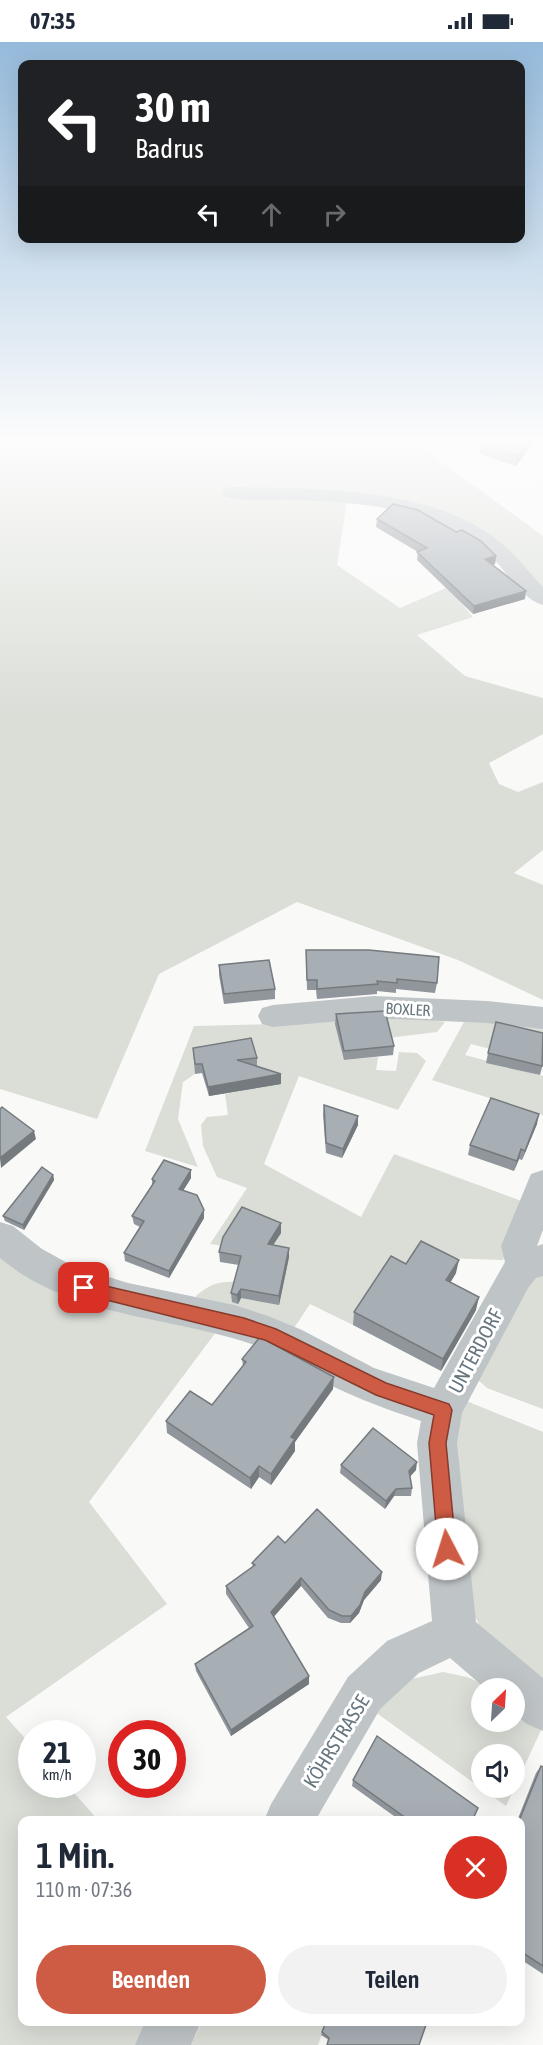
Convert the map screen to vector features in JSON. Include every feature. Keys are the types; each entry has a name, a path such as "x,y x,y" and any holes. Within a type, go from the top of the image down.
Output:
{"street":[{"path":"466,530 484,539 501,552 543,598"},
{"name":"BOXLER","path":"273,1016 374,1007 487,1012 543,1018"},
{"path":"534,1263 519,1246 543,1184"},
{"path":"0,1237 31,1263 64,1281 105,1294 261,1331 382,1390 443,1410"},
{"name":"UNTERDORF","path":"455,1633 437,1443 443,1410 515,1277 534,1263"},
{"path":"455,1633 543,1708"},
{"name":"KÖHRSTRASSE","path":"291,1816 364,1693 403,1657 455,1633"},
{"path":"162,2045 172,2026"}],"shaded area":[{"path":"0,530 342,530 337,565 400,608 448,587 473,617 417,635 465,676 543,698 543,734 489,763 499,784 518,792 543,782 543,850 514,873 543,885 543,1000 458,960 297,902 159,974 97,1119 0,1089"},
{"path":"476,530 535,530 543,536 543,589 489,534"},
{"path":"375,1011 445,1022 437,1032 388,1038 344,1060 378,1057 376,1070 396,1071 399,1052 417,1053 426,1061 398,1110 299,1076 264,1164 361,1217 394,1154 524,1202 503,1260 441,1258 405,1277 389,1269 353,1325 310,1304 290,1334 198,1303 196,1296 210,1286 237,1282 268,1253 280,1233 224,1246 210,1244 247,1188 217,1177 203,1146 201,1125 207,1117 228,1115 225,1094 263,1087 201,1070 183,1082 178,1119 198,1167 145,1151 194,1026 276,1024"},
{"path":"471,1019 543,1025 543,1043 490,1049 471,1044 465,1055 543,1076 543,1115 432,1080 464,1022"},
{"path":"0,1239 219,1328 89,1502 167,1604 6,1717 18,1730 18,1798 79,1798 95,1816 18,1816 18,2026 149,2026 139,2045 0,2045"},
{"path":"543,1274 543,1409 487,1388 478,1380 528,1282"},
{"path":"464,1400 543,1432 543,1687 486,1637 475,1617 454,1447"},
{"path":"443,1672 471,1679 471,1732 525,1732 525,1714 542,1728 525,1765 525,1744 471,1744 471,1781 371,1709 407,1680"},
{"path":"495,1798 510,1798 506,1806"},
{"path":"200,2026 325,2026 318,2045 191,2045"}],"building":[{"path":"397,530 463,530 481,541 496,556 485,559 526,591 474,606 417,552 427,548"},
{"path":"306,950 369,950 439,957 437,983 397,979 397,983 377,981 378,984 317,989 317,980 307,980"},
{"path":"269,960 275,989 224,994 219,965"},
{"path":"385,1011 394,1046 344,1051 336,1014"},
{"path":"496,1022 543,1033 542,1066 488,1053"},
{"path":"251,1038 257,1058 237,1060 281,1074 208,1087 202,1064 195,1064 193,1048"},
{"path":"491,1098 539,1114 525,1151 521,1149 517,1161 470,1145"},
{"path":"324,1105 358,1116 343,1149 326,1143"},
{"path":"2,1107 34,1131 0,1158 0,1109"},
{"path":"164,1160 191,1170 179,1189 197,1195 204,1210 169,1271 124,1253 144,1221 132,1216 155,1181 152,1179"},
{"path":"42,1167 53,1175 23,1225 3,1216"},
{"path":"242,1207 281,1223 268,1244 289,1248 279,1296 241,1289 237,1295 231,1293 241,1256 219,1252 223,1237"},
{"path":"421,1241 459,1260 446,1280 479,1297 443,1359 354,1312 391,1256 406,1264"},
{"path":"260,1337 334,1377 291,1437 295,1439 271,1474 259,1466 250,1478 166,1421 190,1391 212,1405 246,1362 242,1359"},
{"path":"373,1428 417,1462 409,1471 412,1488 396,1489 386,1501 341,1465"},
{"path":"317,1509 382,1572 365,1592 360,1605 351,1616 342,1616 329,1610 301,1578 271,1612 309,1676 231,1730 195,1664 253,1626 226,1586 255,1565 252,1563 278,1536 285,1543"},
{"path":"377,1736 478,1808 474,1816 403,1816 353,1780"},
{"path":"541,1766 543,1767 543,1966 525,1954 525,1816 521,1816"},
{"path":"324,2026 426,2026 419,2045 327,2045 329,2038 322,2032"}],"route":[{"path":"84,1288 244,1325 270,1334 382,1390 443,1410 437,1443 447,1549"}]}
